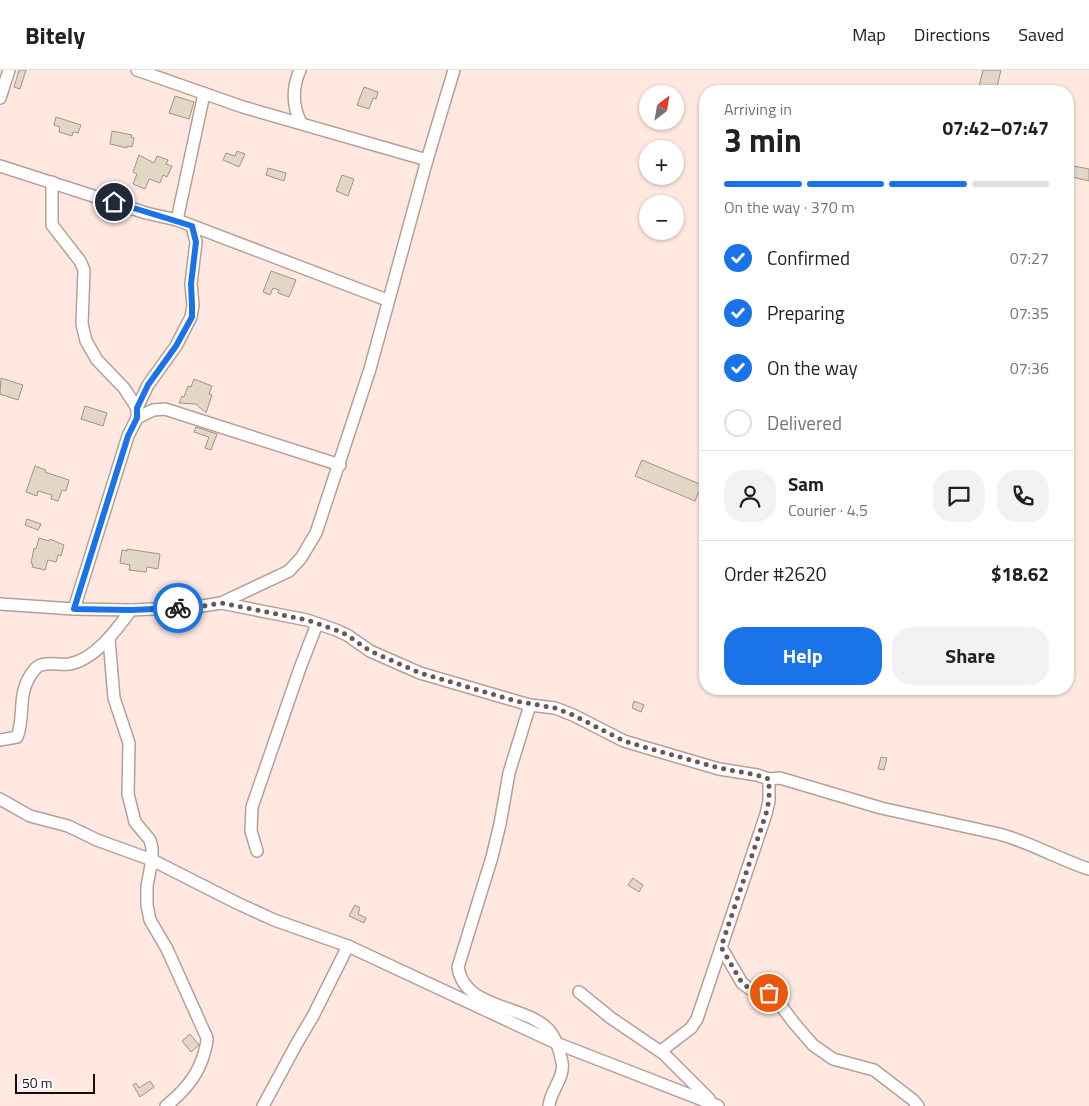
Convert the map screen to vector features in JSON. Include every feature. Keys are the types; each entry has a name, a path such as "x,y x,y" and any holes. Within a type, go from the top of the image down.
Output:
{"street":[{"path":"0,98 9,70"},
{"path":"137,70 167,75 204,94 243,107 426,160"},
{"path":"300,70 294,87 294,99 301,123"},
{"path":"0,604 74,609 131,610 196,607 222,603 289,571 301,558 316,533 340,465 370,369 426,160 454,70"},
{"path":"177,220 204,94"},
{"path":"0,166 177,220 387,300"},
{"path":"52,182 52,225 76,255 84,270 82,324 86,341 97,360 124,388 137,413"},
{"path":"74,609 128,436 148,385 176,346 192,317 191,284 196,242 192,226"},
{"path":"137,413 165,409 340,465"},
{"path":"222,603 307,620 347,635 370,651 420,673 530,705 555,708 616,737 638,745 719,768 769,779 780,778 881,808 999,834 1089,869"},
{"path":"0,740 17,737 22,693 37,667 69,664 88,656 109,639 131,610"},
{"path":"257,851 251,831 252,806 317,624"},
{"path":"109,639 114,698 129,744 128,794 135,822 151,843 152,860 147,886 147,906 150,920 167,950 207,1042 198,1071 182,1093 166,1106"},
{"path":"530,705 510,773 492,857 458,967 462,981 469,989 486,1001 536,1021 549,1031 556,1043 562,1065 549,1106"},
{"path":"661,1052 691,1028 698,1019 766,814 769,800 769,779"},
{"path":"0,799 30,816 68,826 97,840 152,860 274,920 348,946 556,1043 716,1105"},
{"path":"263,1106 297,1042 314,1016 348,946"},
{"path":"721,947 742,983 750,989 773,995 813,1045 834,1059 875,1070 918,1106"},
{"path":"579,992 661,1052 716,1105"}],"building":[{"path":"19,70 26,70 20,89 14,87"},
{"path":"983,70 1001,70 997,85 979,85"},
{"path":"364,87 378,92 376,99 373,98 369,109 357,105"},
{"path":"175,96 194,102 189,119 169,113"},
{"path":"56,117 81,125 78,133 73,132 72,136 59,132 60,127 54,125"},
{"path":"112,131 132,135 131,137 134,138 132,147 127,146 127,148 110,144"},
{"path":"237,151 245,154 239,167 223,160 226,153 235,156"},
{"path":"139,155 154,163 157,156 168,160 166,164 172,166 167,177 163,175 160,183 149,179 145,189 133,184 137,174 133,172"},
{"path":"1074,166 1089,169 1089,181 1074,177"},
{"path":"268,168 286,173 284,181 266,175"},
{"path":"342,175 354,179 348,196 336,191"},
{"path":"271,271 296,280 289,297 278,293 279,290 273,288 270,295 263,292"},
{"path":"1,378 23,385 18,400 0,394"},
{"path":"194,379 212,386 209,394 212,395 206,413 196,404 179,403 182,396 184,397 188,386 191,387"},
{"path":"85,406 107,413 103,426 81,419"},
{"path":"196,427 217,434 211,450 205,448 209,437 194,432"},
{"path":"642,460 699,484 699,492 695,501 635,476"},
{"path":"35,466 46,470 45,472 69,480 66,491 62,490 58,501 51,499 52,495 38,491 37,496 26,492"},
{"path":"27,519 41,524 38,530 25,525"},
{"path":"39,538 49,541 50,539 64,545 61,556 58,555 56,562 48,560 45,570 32,567 33,564 31,563 34,548 36,549"},
{"path":"127,549 160,554 158,569 147,567 146,572 129,570 130,565 120,563 122,550 127,551"},
{"path":"634,701 644,705 641,712 632,708"},
{"path":"881,757 887,758 884,770 878,769"},
{"path":"633,878 643,885 639,892 628,885"},
{"path":"355,905 360,908 358,914 366,918 364,923 349,916"},
{"path":"190,1034 199,1045 191,1052 182,1041"},
{"path":"150,1081 154,1087 140,1097 133,1085 136,1083 139,1088"}],"way so far":[{"path":"178,608 222,603 307,620 347,635 370,651 420,673 530,705 555,708 590,723 624,741 719,768 769,779 769,800 766,814 750,867 721,947 746,987 769,993"}],"route":[{"path":"114,202 192,226 196,236 191,284 193,313 163,367 148,385 137,408 137,418 128,436 74,609 131,610 178,608"}]}
